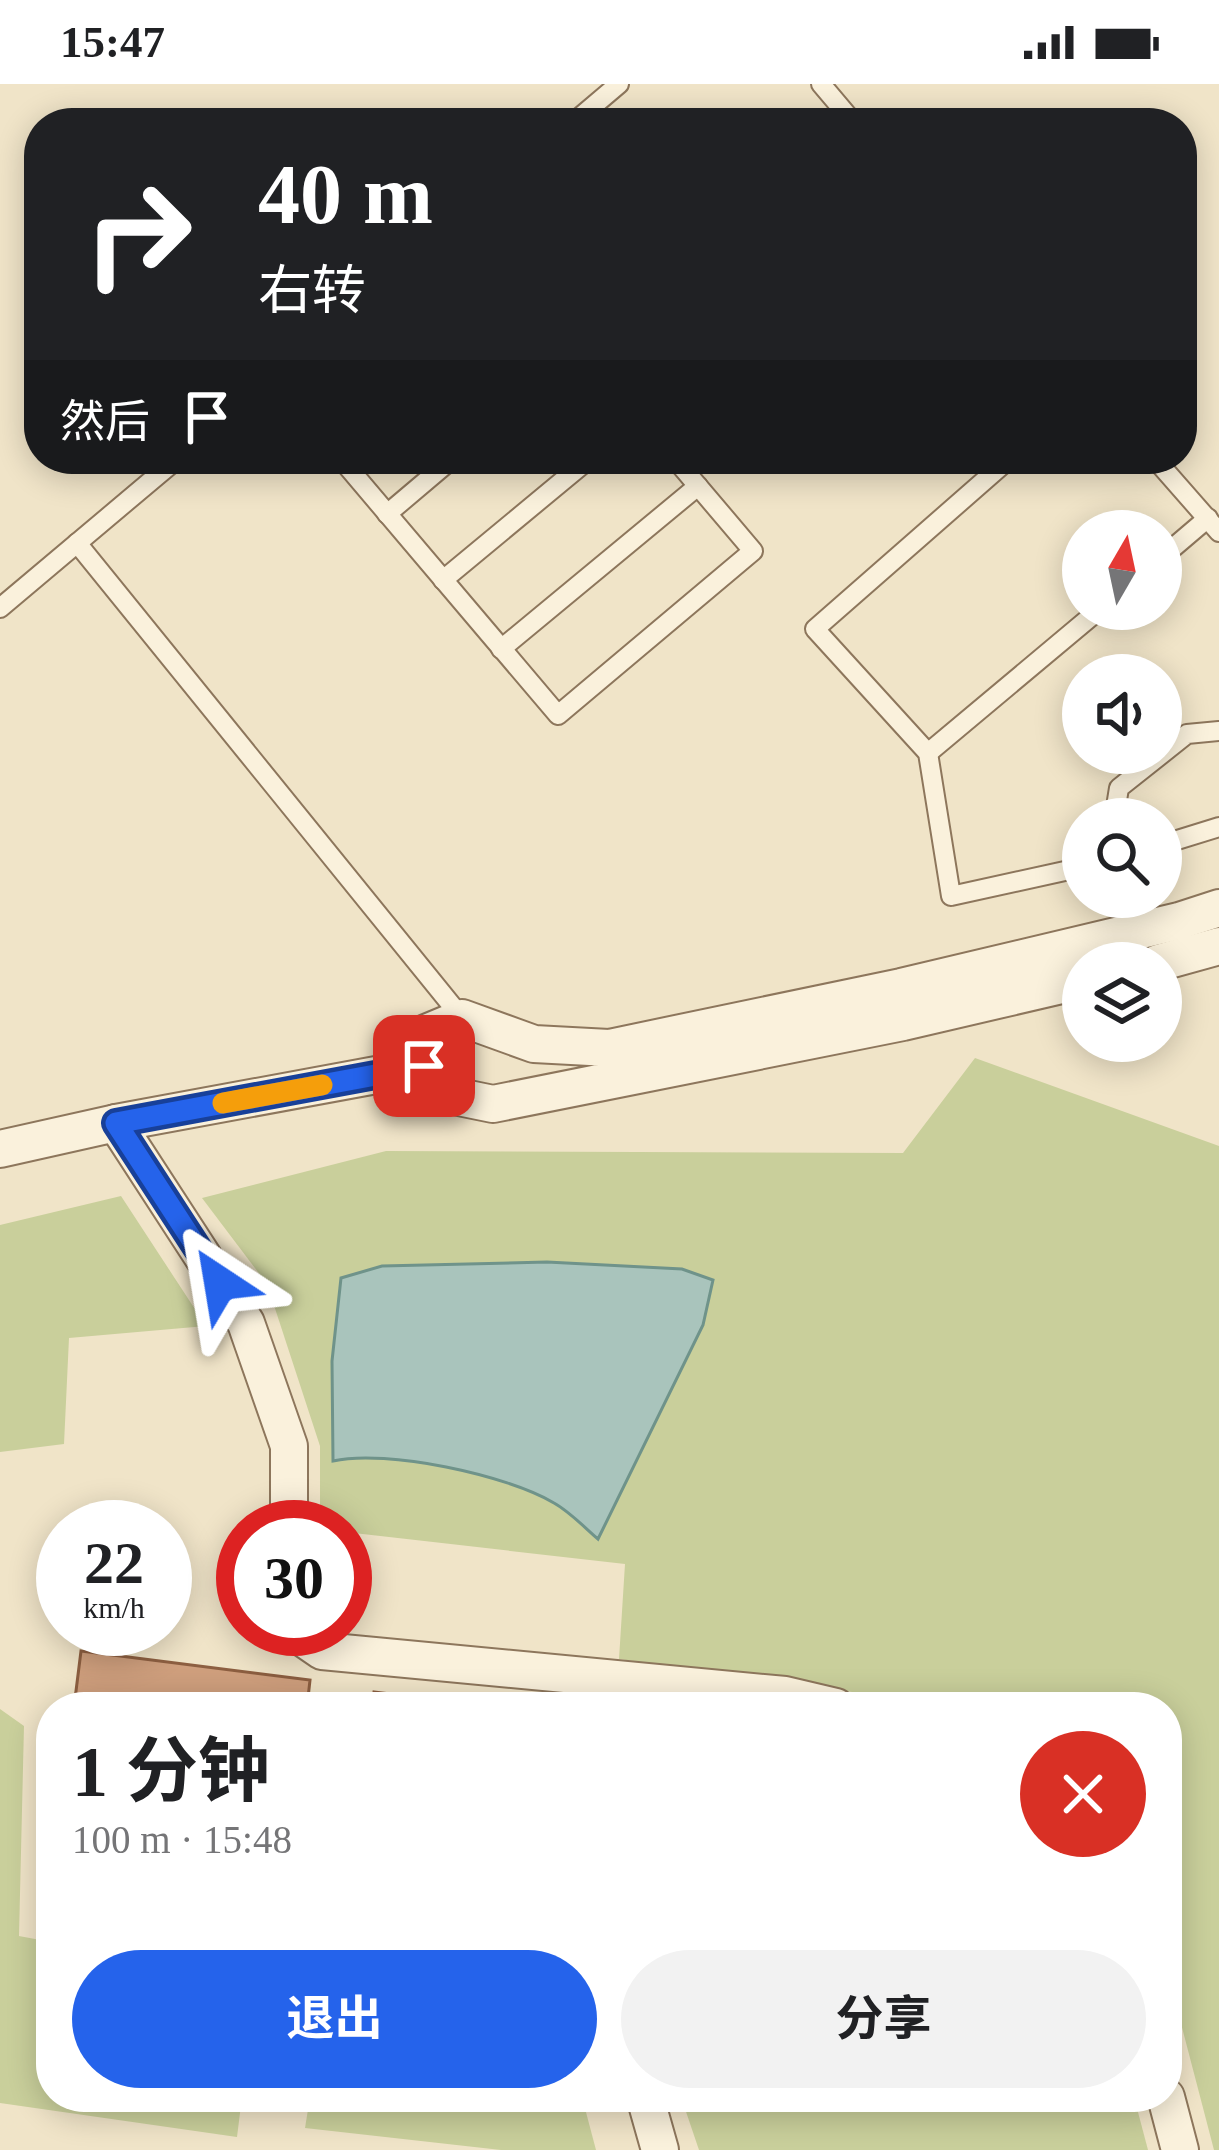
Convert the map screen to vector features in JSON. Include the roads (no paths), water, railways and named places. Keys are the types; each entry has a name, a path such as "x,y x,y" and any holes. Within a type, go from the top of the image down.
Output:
{"street":[{"path":"1062,985 903,1022 493,1104 444,1094 424,1066 426,1034 462,1018 534,1044 609,1048 901,987 1179,922 1219,908"},
{"path":"1182,956 1219,946"},
{"path":"5,1143 424,1066"},
{"path":"116,1123 246,1323 289,1446 289,1500"},
{"path":"372,1656 753,1692"},
{"path":"649,2112 660,2150"},
{"path":"1170,2112 1180,2150"}],"lane":[{"path":"591,108 619,84"},
{"path":"821,84 841,108"},
{"path":"0,608 159,474"},
{"path":"353,474 558,716 753,551 688,474"},
{"path":"386,514 434,474"},
{"path":"443,580 571,474"},
{"path":"992,474 815,629 928,753 951,896 1062,872"},
{"path":"1168,474 1213,525 1182,544"},
{"path":"501,649 698,486"},
{"path":"77,543 462,1018"},
{"path":"928,753 1075,630"},
{"path":"1117,798 1119,788 1187,734 1219,731"},
{"path":"1182,837 1219,826"}],"water":[{"path":"547,1262 682,1269 713,1280 703,1325 598,1539 560,1507 478,1474 384,1459 333,1461 332,1361 341,1278 382,1266"}]}
